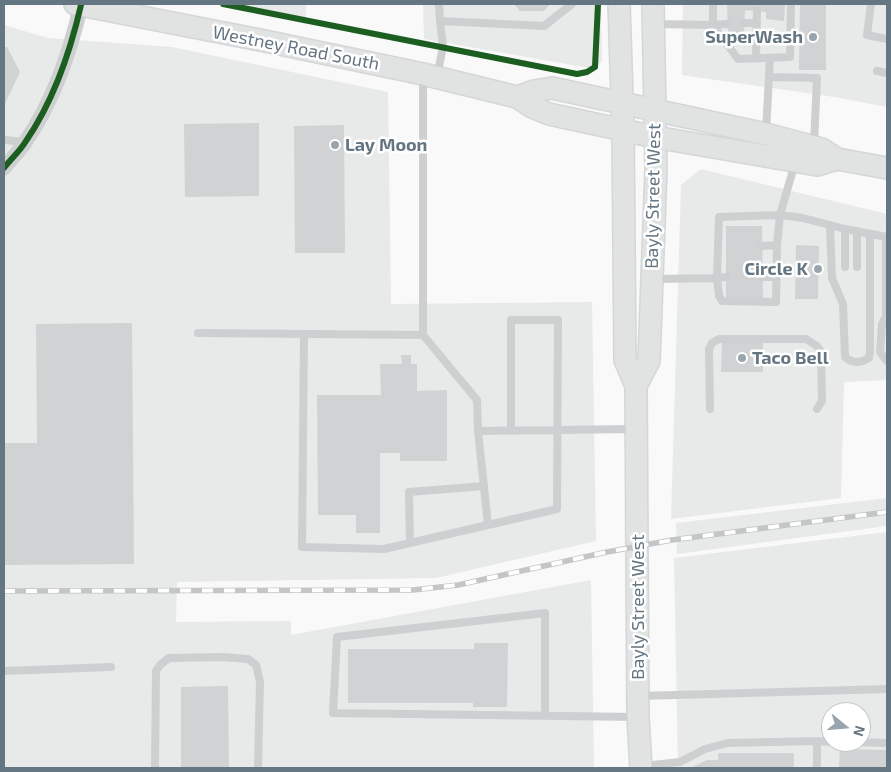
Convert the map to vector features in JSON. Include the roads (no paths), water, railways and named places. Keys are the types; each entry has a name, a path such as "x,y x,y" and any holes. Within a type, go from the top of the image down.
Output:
{"main road":[{"name":"Westney Road South","path":"79,4 129,9 265,41 430,76 516,97 532,107 549,114 655,137 817,166 837,159"},
{"name":"Bayly Street West","path":"619,4 625,360 636,386 638,707 641,767"},
{"name":"Bayly Street West","path":"636,386 649,360 656,169 653,14"},
{"name":"Westney Road South","path":"516,97 552,88 766,134 822,149 837,159 887,168"}],"street":[{"path":"4,168 26,142 53,94 74,35 79,4"}],"lane":[{"path":"439,4 443,47 430,76 424,335 478,400 478,431 488,525"},
{"path":"440,21 544,26 572,4"},
{"path":"713,4 713,25 738,58 790,57 791,4"},
{"path":"871,4 867,36 887,39"},
{"path":"756,58 757,11"},
{"path":"653,14 713,25 727,24"},
{"path":"744,23 757,23"},
{"path":"766,134 770,58"},
{"path":"813,146 817,70"},
{"path":"877,71 887,73"},
{"path":"769,77 817,78"},
{"path":"4,140 26,142"},
{"path":"795,161 780,216 777,245 776,302 722,301 719,296 718,278 722,246 719,216 780,216 803,218 830,226 887,237 887,317 882,324 880,352 885,361 887,361"},
{"path":"830,226 832,278 843,304 845,357 850,362 860,363 869,358 870,352 870,234"},
{"path":"845,229 845,267"},
{"path":"857,231 857,267"},
{"path":"762,246 777,245"},
{"path":"762,277 776,277"},
{"path":"652,279 726,278"},
{"path":"304,334 302,547 384,549 557,509 558,320 510,320 511,431"},
{"path":"198,333 424,335"},
{"path":"710,409 709,349 712,343 720,339 729,339 806,340 817,346 821,352 822,401 817,409"},
{"path":"478,431 636,429"},
{"path":"410,543 409,492 484,486"},
{"path":"545,716 546,613 337,637 333,713 545,716 638,707 887,689"},
{"path":"155,768 156,671 169,658 221,657 248,659 256,665 260,682 258,768"},
{"path":"4,671 111,668"},
{"path":"817,741 817,768"},
{"path":"641,767 680,762 705,749 728,743 821,741"},
{"path":"871,743 887,743"}],"railway":[{"path":"4,591 413,590 458,585 607,552 672,540 887,512"}],"place":[{"name":"SuperWash","path":"813,37"},
{"name":"Lay Moon","path":"335,145"},
{"name":"Circle K","path":"818,269"},
{"name":"Taco Bell","path":"742,358"}]}
